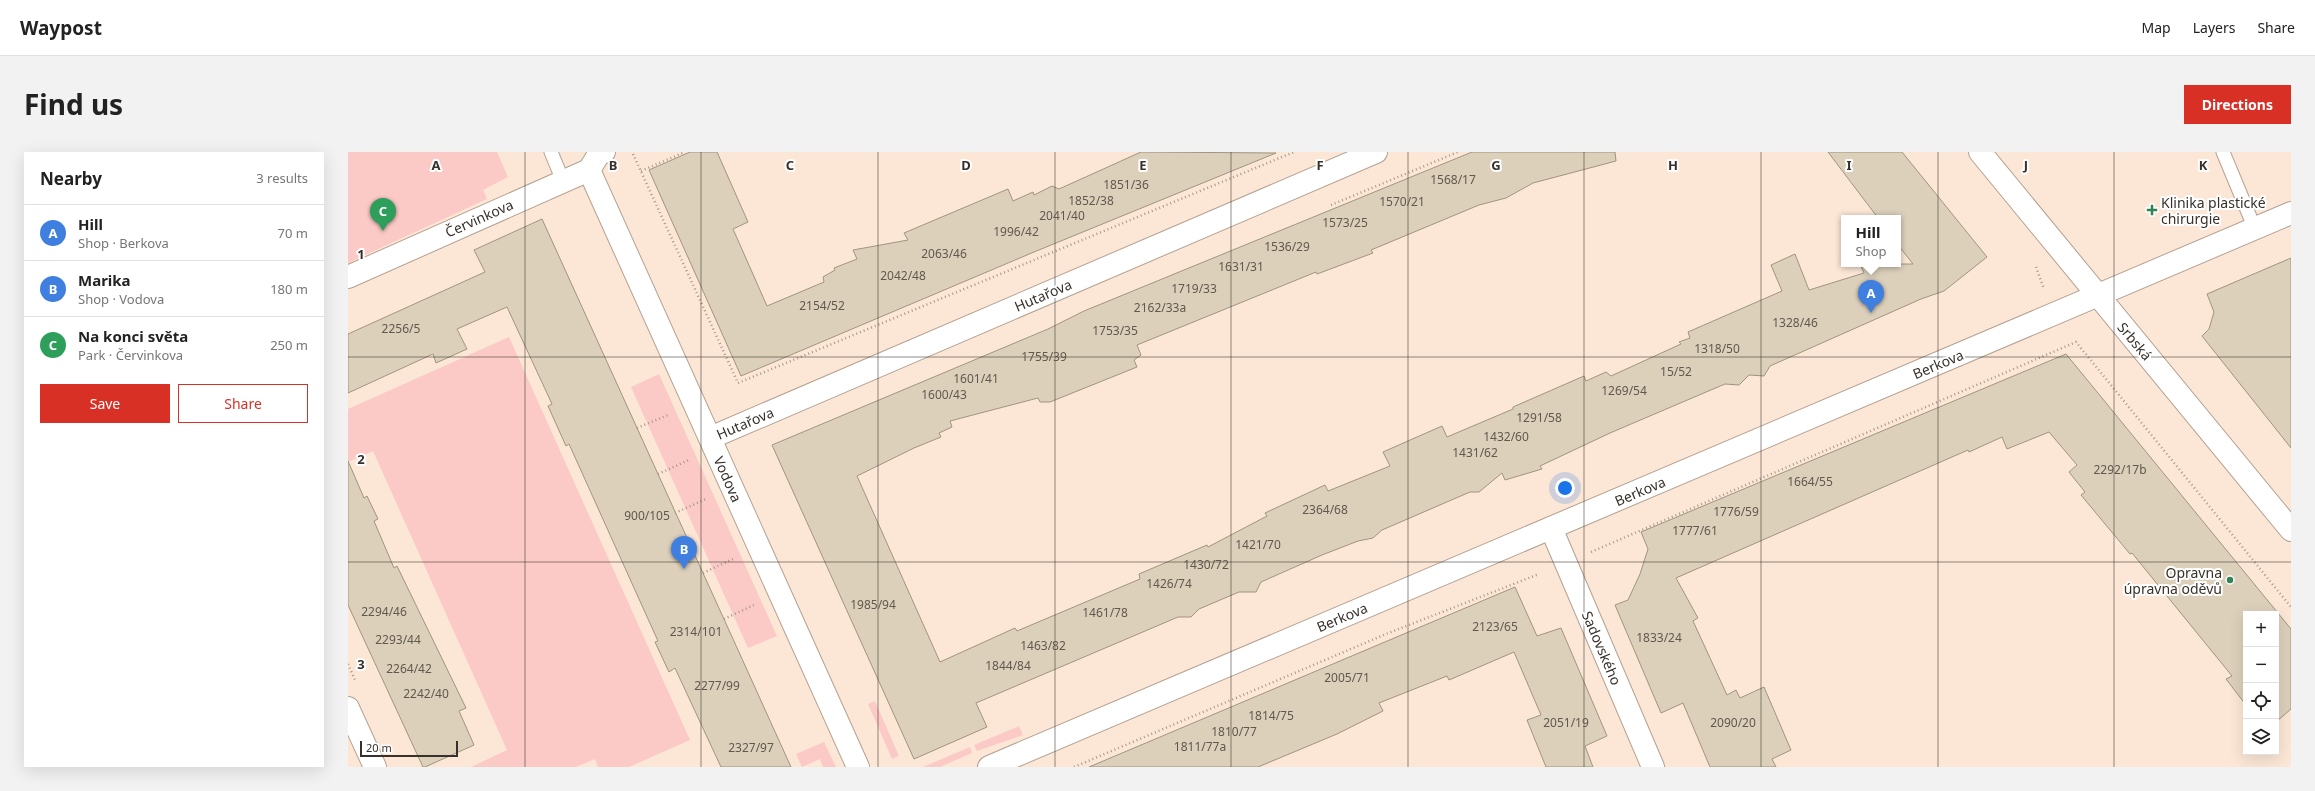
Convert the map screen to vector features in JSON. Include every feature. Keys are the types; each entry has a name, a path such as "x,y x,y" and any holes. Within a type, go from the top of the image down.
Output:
{"street":[{"name":"Hutařova","path":"712,443 1376,152"},
{"name":"Srbská","path":"1980,152 2291,530"},
{"name":"Červinkova","path":"348,277 563,181 597,157"},
{"name":"Vodova","path":"597,157 694,403 858,767"},
{"name":"Berkova","path":"988,767 2291,213"},
{"name":"Sadovského","path":"1551,528 1652,767"},
{"path":"348,708 375,767"}],"lane":[{"path":"551,152 563,181"},
{"path":"2223,152 2255,229"}],"path":[{"path":"632,152 738,383 1294,152"},
{"path":"641,171 685,152"},
{"path":"1590,552 2076,342 2291,607"},
{"path":"637,428 694,403"},
{"path":"658,474 712,443"},
{"path":"675,513 732,487"},
{"path":"703,573 759,548"},
{"path":"1074,767 1386,634 1546,571"},
{"path":"724,619 780,593"}],"shaded area":[{"path":"348,152 497,152 508,177 483,190 487,199 348,263"},
{"path":"509,337 690,740 629,767 598,767 595,759 576,767 471,767 507,750 373,451 348,462 348,409"},
{"path":"659,374 777,636 748,648 631,387"},
{"path":"875,701 899,756 892,759 868,704"},
{"path":"1019,726 1023,735 977,751 974,745"},
{"path":"824,742 836,767 823,767 820,759 802,767 796,754"},
{"path":"970,747 972,753 940,767 923,767"}],"building":[{"path":"690,152 717,152 748,222 733,229 767,306 824,282 823,277 835,270 834,268 857,259 853,250 908,240 904,233 1008,189 1013,201 1033,192 1034,195 1052,186 1059,189 1141,152 1276,153 1034,252 741,376 649,170"},
{"path":"1472,152 1615,152 1616,161 1533,183 1506,198 1479,205 1371,250 1373,253 1317,274 1316,272 1137,345 1141,355 1134,360 1137,367 1050,402 1040,402 1038,398 950,421 952,427 939,433 941,437 914,448 857,476 940,662 1015,628 1017,631 1140,579 1139,574 1207,545 1208,547 1267,516 1265,513 1325,485 1328,491 1390,466 1383,452 1442,426 1447,437 1513,409 1513,407 1584,376 1586,381 1606,372 1611,376 1681,344 1679,342 1690,338 1688,332 1782,291 1771,265 1795,254 1809,290 1864,273 1861,267 1901,267 1901,264 1913,264 1901,249 1901,215 1876,215 1828,152 1902,152 1987,257 1944,291 1921,299 1770,366 1764,376 1749,375 1739,385 1725,384 1610,433 1540,466 1542,469 1505,480 1502,473 1479,492 1470,492 1382,530 1373,538 1358,541 1322,555 1261,582 1256,592 1239,592 1199,609 1191,617 1178,617 976,703 987,727 914,759 772,445 1048,329 1084,311"},
{"path":"542,219 791,767 721,767 675,668 669,672 655,642 658,641 569,444 566,446 548,406 552,404 507,307 457,329 467,349 436,363 433,354 348,393 348,334 485,272 474,250"},
{"path":"2291,258 2291,448 2202,336 2209,329 2214,312 2207,294"},
{"path":"2066,354 2276,611 2243,611 2243,701 2226,679 2232,676 2132,553 2130,554 2081,495 2085,492 2069,472 2077,465 2049,432 2007,449 2002,437 1969,452 1968,450 1676,578 1698,618 1693,621 1727,695 1736,690 1740,698 1764,687 1791,750 1772,759 1776,767 1710,767 1683,703 1661,713 1615,605 1628,600 1640,574 1648,549 1641,532"},
{"path":"348,461 364,498 367,496 378,519 374,521 394,568 397,566 466,708 459,711 474,745 425,767 423,767 348,605"},
{"path":"1515,587 1537,636 1561,628 1607,736 1585,746 1593,767 1546,767 1527,720 1541,715 1514,652 1449,680 1447,676 1379,703 1383,711 1337,734 1258,767 1089,767"},
{"path":"2279,614 2291,629 2291,709 2279,719"}],"place":[{"name":"Klinika plastické chirurgie","path":"2152,210"},
{"name":"Na konci světa","path":"383,231"},
{"name":"Hill","path":"1871,313"},
{"name":"Marika","path":"684,569"},
{"name":"Opravna úpravna oděvů","path":"2230,580"}]}
